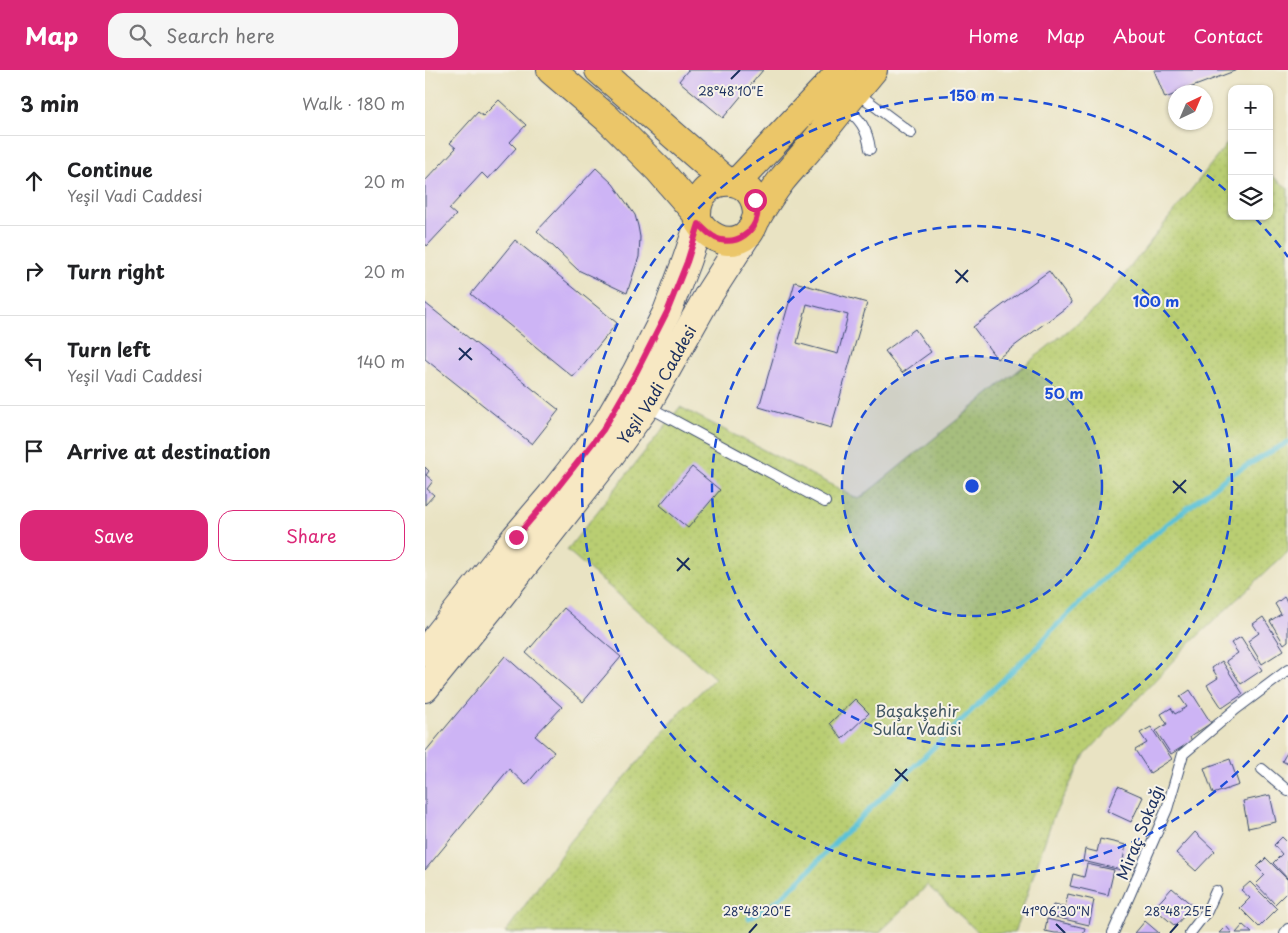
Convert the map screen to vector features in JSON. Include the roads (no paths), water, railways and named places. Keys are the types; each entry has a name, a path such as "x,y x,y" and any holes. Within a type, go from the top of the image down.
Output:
{"main road":[{"path":"551,70 607,118 659,170 698,219 713,237 730,241 739,238 753,226 757,209 755,200 751,192 744,186 731,182 717,183 702,195 698,219"},
{"path":"599,70 731,182"},
{"name":"Yeşil Vadi Caddesi","path":"425,688 609,457 646,406 709,294 780,182 847,89 873,70"},
{"name":"Yeşil Vadi Caddesi","path":"731,182 831,82 847,89"},
{"name":"Yeşil Vadi Caddesi","path":"425,652 603,430 636,373 667,312 687,262 698,219"}],"lane":[{"path":"847,89 911,133"},
{"path":"847,89 856,116 864,126 869,138 870,148"},
{"path":"646,406 825,502"},
{"name":"Miraç Sokağı","path":"1113,933 1167,808 1183,754 1236,709 1288,670"},
{"path":"1262,769 1288,790"},
{"path":"1190,933 1207,911 1216,891"},
{"path":"1285,933 1288,929"}],"waterway":[{"path":"749,918 769,907 795,885 841,836 1040,644 1109,574 1156,533 1227,477 1288,442"}],"park label":[{"name":"Başakşehir Sular Vadisi","path":"917,719"}]}
